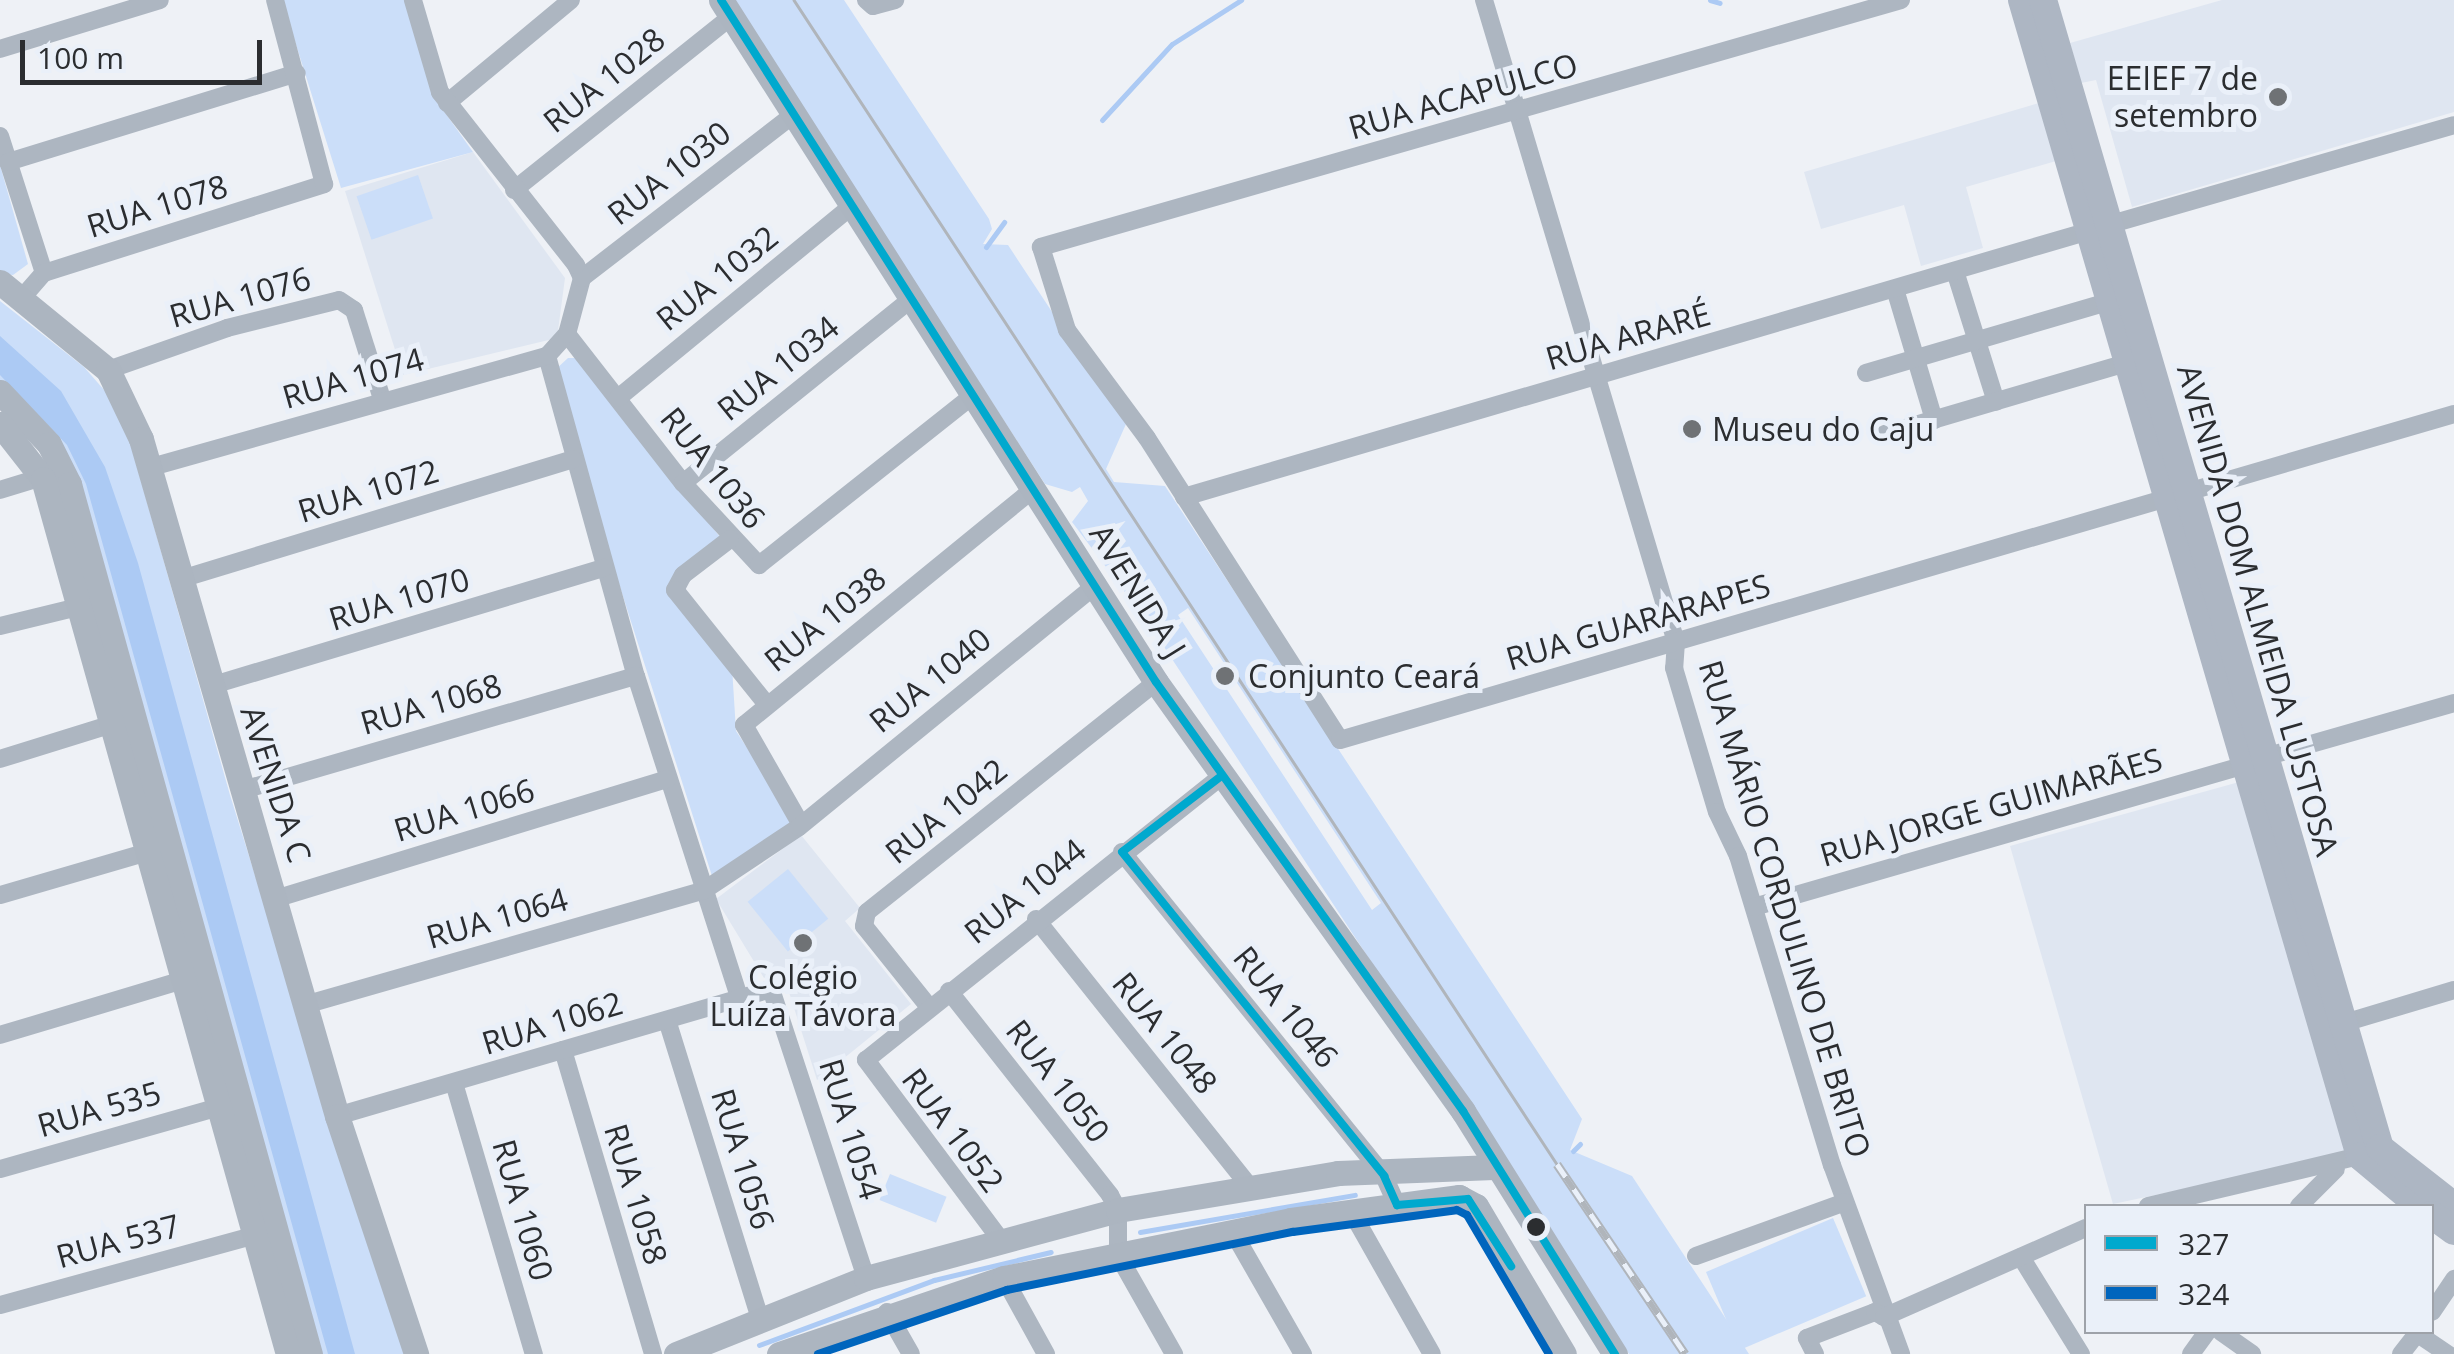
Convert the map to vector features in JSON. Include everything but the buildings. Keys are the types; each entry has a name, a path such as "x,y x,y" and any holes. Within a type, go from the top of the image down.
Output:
{"main road":[{"name":"AVENIDA DOM ALMEIDA LUSTOSA","path":"2022,0 2098,228 2255,761 2352,1159"},
{"name":"AVENIDA DOM ALMEIDA LUSTOSA","path":"2043,0 2098,228 2110,301 2127,363 2176,496"},
{"name":"AVENIDA DOM ALMEIDA LUSTOSA","path":"2255,761 2344,1023 2380,1148 2454,1206"},
{"path":"2352,1159 2417,1204"}],"street":[{"path":"0,50 160,0"},
{"path":"8,162 296,74 275,0"},
{"path":"413,0 447,102 582,278 566,334 547,356 666,780 738,994"},
{"path":"447,102 571,0"},
{"path":"869,3 896,0"},
{"name":"RUA MÁRIO CORDULINO DE BRITO","path":"1484,0 1676,642 1674,668 1754,907 1844,1202 1900,1354"},
{"name":"RUA ACAPULCO","path":"1041,247 1901,0"},
{"name":"AVENIDA J","path":"726,8 1156,682 1220,777 1384,996 1615,1354"},
{"name":"RUA 1028","path":"514,190 726,8"},
{"name":"RUA 1078","path":"44,273 321,187 326,171 296,74"},
{"name":"RUA 1030","path":"582,278 794,114"},
{"name":"RUA ARARÉ","path":"1184,497 2454,125"},
{"path":"0,136 44,273 22,298"},
{"name":"RUA 1032","path":"618,398 854,204"},
{"name":"RUA GUARARAPES","path":"1041,247 1068,330 1184,497 1340,740 2454,414"},
{"path":"1955,271 1996,402"},
{"name":"AVENIDA C","path":"0,282 108,370 148,468 210,686 278,898 337,1116 416,1354"},
{"path":"1895,288 1934,420"},
{"name":"RUA 1076","path":"108,370 226,328 339,300 354,310 382,400"},
{"name":"RUA 1034","path":"683,483 910,300"},
{"path":"1866,373 2110,301"},
{"name":"RUA 1036","path":"566,334 683,483 752,562 766,564 972,397"},
{"name":"RUA 1074","path":"148,468 547,356"},
{"path":"1885,434 2127,363"},
{"path":"0,392 49,444 52,474 245,1171 310,1354"},
{"path":"0,424 52,474"},
{"name":"RUA 1072","path":"181,580 573,459"},
{"path":"0,490 52,474"},
{"name":"RUA 1038","path":"800,823 744,733 744,725 1033,488"},
{"path":"730,539 682,575 675,590 766,705"},
{"name":"RUA 1070","path":"210,686 604,568"},
{"name":"RUA 1040","path":"703,891 800,823 1097,584"},
{"path":"0,626 88,604"},
{"path":"88,604 109,726 155,850 180,981 215,1108 245,1171 252,1236 288,1354"},
{"name":"RUA 1068","path":"243,790 636,676"},
{"name":"RUA 1042","path":"929,1007 864,926 867,912 1156,682"},
{"name":"RUA JORGE GUIMARÃES","path":"1754,907 2454,703"},
{"path":"0,760 109,726"},
{"name":"RUA 1044","path":"869,1055 1220,777"},
{"name":"RUA 1066","path":"278,898 666,780"},
{"path":"0,895 155,850"},
{"name":"RUA 1046","path":"1122,852 1384,1176 1397,1205"},
{"name":"RUA 1064","path":"308,1004 703,891"},
{"name":"RUA 1048","path":"1036,919 1248,1185"},
{"path":"0,1035 180,981"},
{"name":"RUA 1062","path":"337,1116 667,1020 738,994 771,989 778,998"},
{"path":"2344,1023 2454,990"},
{"name":"RUA 1050","path":"949,991 1118,1210"},
{"name":"RUA 1054","path":"778,998 866,1278"},
{"name":"RUA 1056","path":"667,1020 759,1316"},
{"name":"RUA 1058","path":"563,1050 653,1354"},
{"name":"RUA 1052","path":"869,1055 869,1069 1000,1239"},
{"name":"RUA 1060","path":"454,1084 534,1354"},
{"name":"RUA 535","path":"0,1169 215,1108"},
{"path":"2157,1204 2352,1159"},
{"path":"2300,1204 2316,1182 2352,1159"},
{"path":"676,1354 730,1343 759,1316 866,1278 1118,1210 1248,1185 1338,1173 1384,1176 1494,1167"},
{"path":"781,1354 887,1312 1004,1278 1233,1232 1397,1205 1468,1198 1564,1354"},
{"path":"1696,1256 1844,1202"},
{"path":"1118,1210 1118,1255 1174,1354"},
{"path":"1351,1212 1432,1354"},
{"path":"1811,1346 1875,1312 1884,1317 2084,1229"},
{"path":"1233,1232 1302,1354"},
{"name":"RUA 537","path":"0,1305 252,1236"},
{"path":"2021,1257 2082,1354"},
{"path":"1004,1278 1046,1354"},
{"path":"2434,1309 2454,1279"},
{"path":"887,1312 911,1354"},
{"path":"2224,1334 2252,1354"},
{"path":"2420,1334 2448,1354"}],"shaded area":[{"path":"282,0 406,0 436,100 473,152 341,188"},
{"path":"732,0 844,0 989,219 992,229 983,244 1008,245 1126,424 1106,469 1114,482 1165,486 1582,1119 1570,1150 1632,1176 1749,1354 1629,1354 1149,624 1072,522 1088,501 1080,487 1072,492 1045,484","holes":["1188,608 1381,903 1372,910 1178,615"]},
{"name":"EEIEF 7 de setembro","path":"2222,0 2454,0 2454,112 2132,207 2096,80 2081,83 2070,43"},
{"path":"2039,103 2056,161 1966,187 1983,248 1921,266 1904,205 1821,229 1804,172"},
{"path":"473,152 565,278 557,338 403,375 345,191"},
{"path":"0,165 28,264 13,275 0,274"},
{"path":"418,175 433,218 372,240 357,196"},
{"path":"0,301 84,367 105,391 130,442 230,795 404,1354 313,1354 72,483 0,388"},
{"path":"0,336 61,391 105,467 138,563 355,1354 328,1354 86,484 67,445 0,375"},
{"path":"568,358 578,358 720,537 669,586 732,667 736,731 792,816 790,826 712,876 571,433 555,370"},
{"path":"2239,782 2347,1149 2345,1155 2113,1204 2010,846"},
{"name":"Colégio Luíza Távora","path":"801,835 860,908 845,921 911,1004 817,1080 781,967 764,978 716,899"},
{"path":"788,869 828,919 788,951 748,902"},
{"path":"890,1174 947,1197 936,1223 880,1200"},
{"path":"1833,1218 1866,1296 1739,1350 1706,1272"}],"waterway":[{"path":"1102,120 1172,44 1241,0"},
{"path":"1710,0 1720,3"},
{"path":"986,247 1004,222"},
{"path":"1573,1151 1580,1144"},
{"path":"1140,1232 1355,1195"},
{"path":"759,1345 934,1280 1051,1252"}],"tram line":[{"path":"794,0 1557,1164"}],"railway":[{"path":"1557,1164 1685,1354"}],"transit line":[{"name":"327","path":"721,0 1156,682 1463,1111 1615,1354"},
{"name":"327","path":"1220,777 1122,852 1384,1176 1397,1205 1468,1199 1511,1266"},
{"name":"324","path":"818,1354 1007,1290 1293,1232 1457,1210 1467,1215 1549,1354"}],"place":[{"name":"EEIEF 7 de setembro","path":"2278,97"},
{"name":"Museu do Caju","path":"1692,429"},
{"name":"Conjunto Ceará","path":"1225,676"},
{"name":"Colégio Luíza Távora","path":"803,943"}]}
